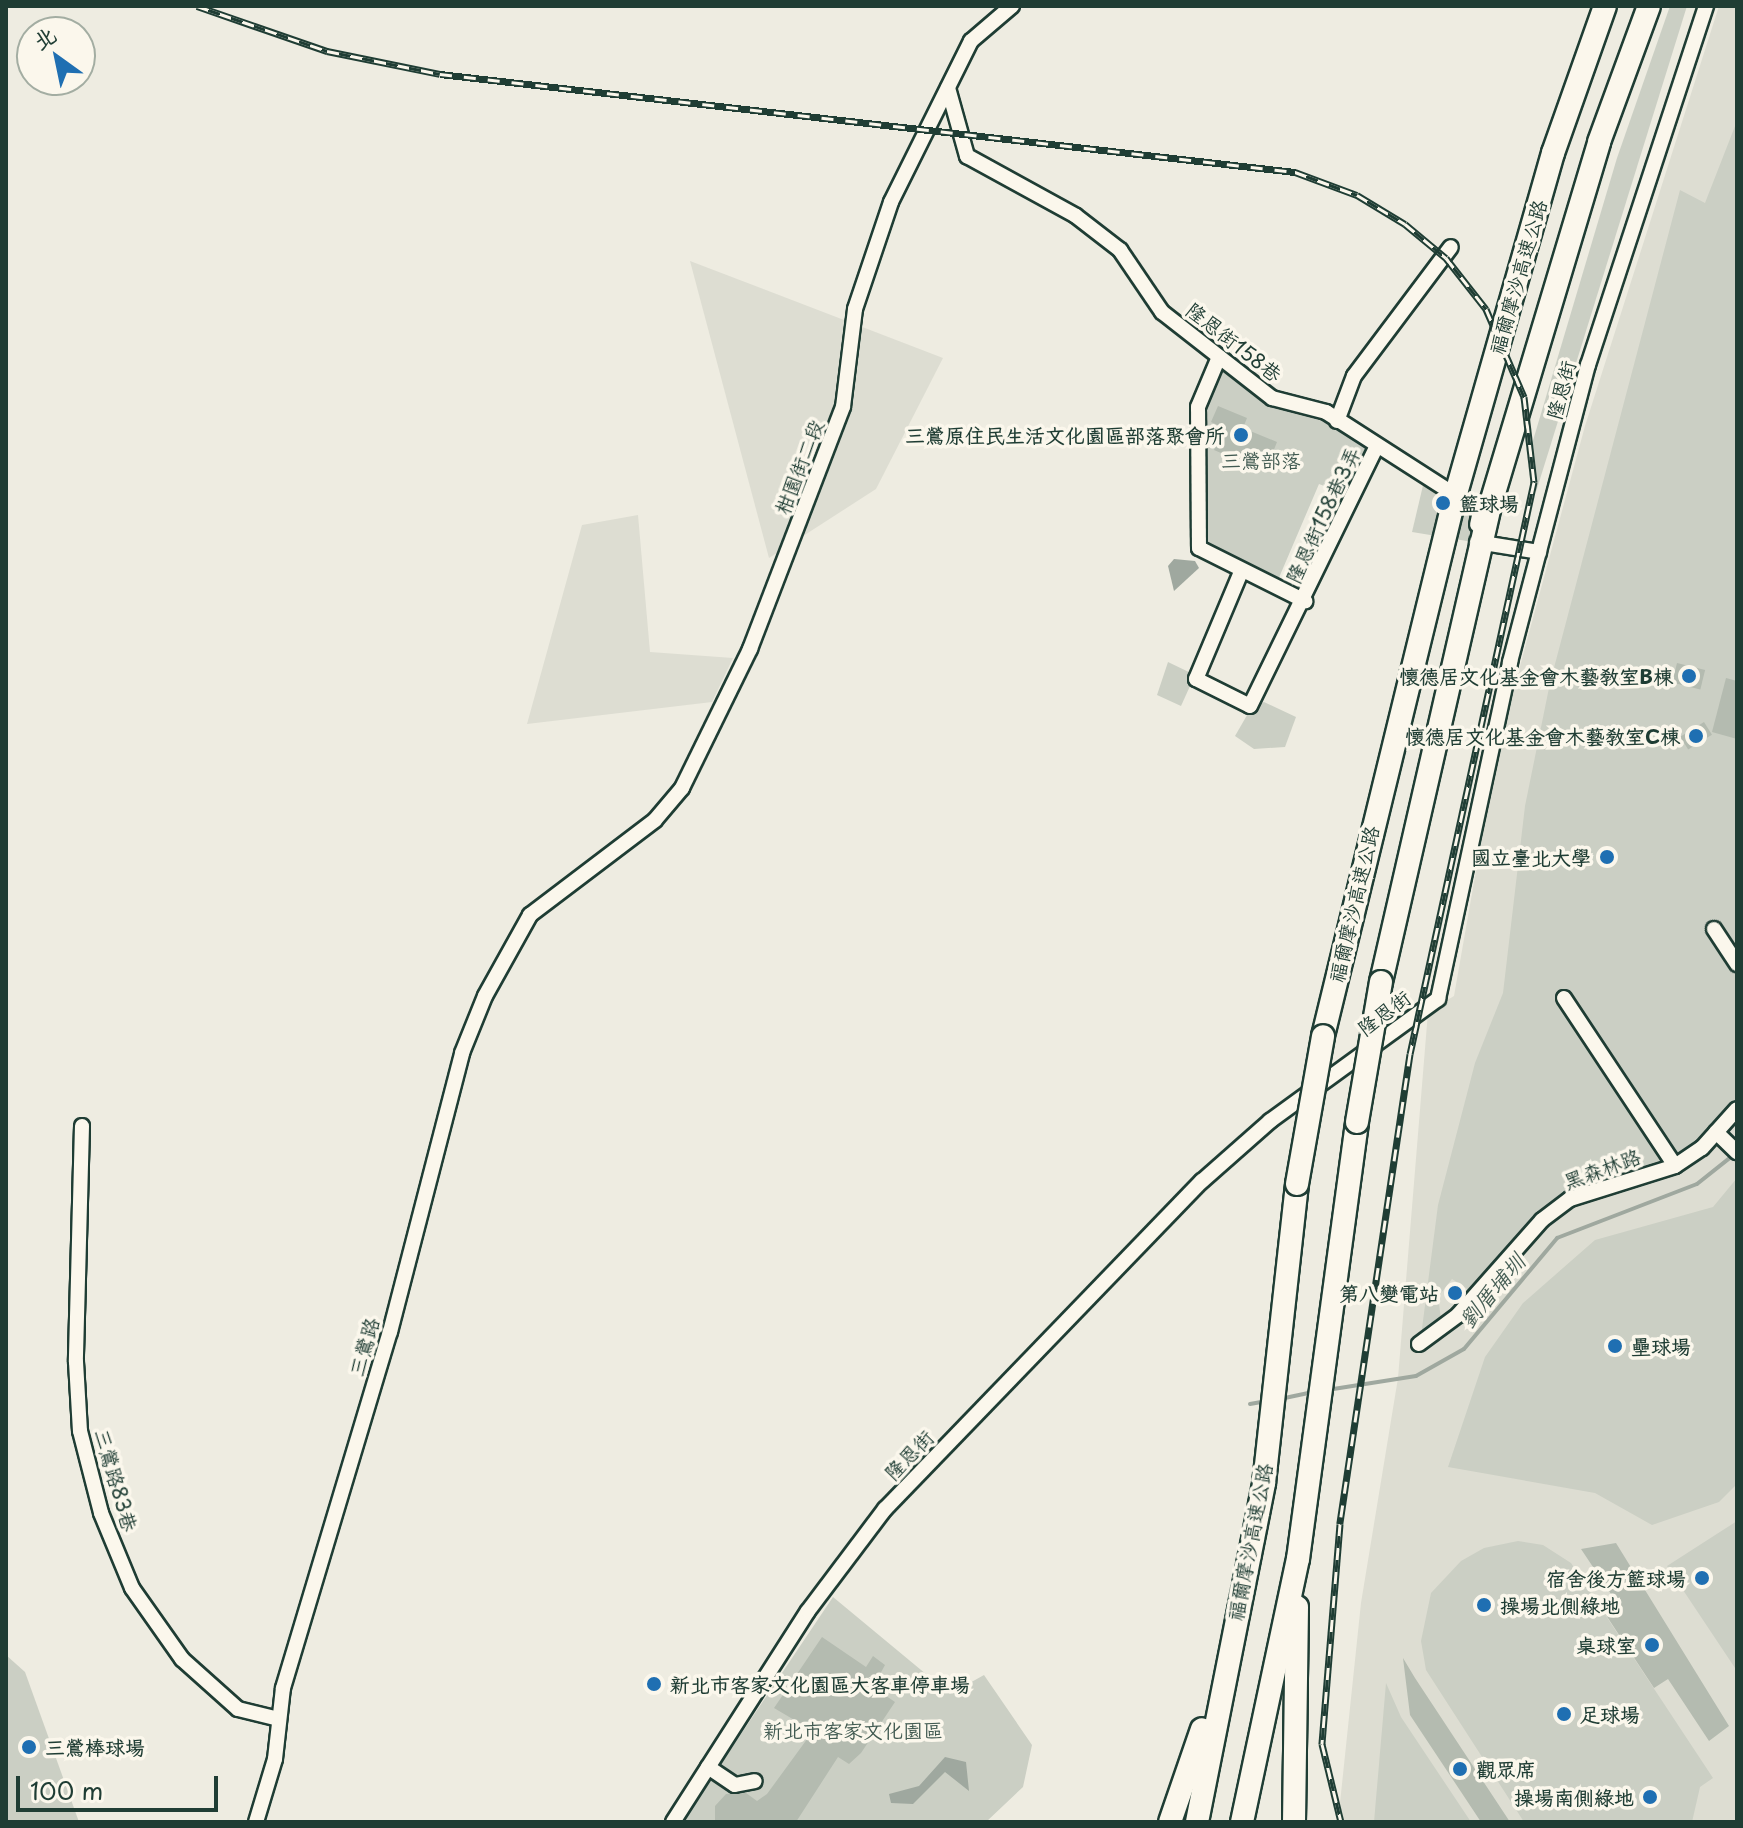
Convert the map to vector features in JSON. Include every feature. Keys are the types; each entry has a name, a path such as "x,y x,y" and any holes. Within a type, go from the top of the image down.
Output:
{"highway":[{"name":"福爾摩沙高速公路","path":"1197,1822 1223,1671 1245,1585 1264,1483 1297,1184 1323,1036 1455,496 1553,153 1605,6"},
{"name":"福爾摩沙高速公路","path":"1242,1822 1298,1559 1357,1122 1381,982 1481,543 1599,142 1649,6"},
{"path":"1294,1822 1298,1559"},
{"path":"1170,1822 1223,1671"}],"street":[{"name":"柑園街二段","path":"548,900 655,820 699,755 750,649 843,407 855,309 891,202 971,41 1012,6"},
{"name":"隆恩街","path":"673,1822 808,1611 885,1509 1202,1181 1270,1121 1438,999 1539,552 1588,365 1706,6"},
{"name":"隆恩街158巷","path":"948,88 967,156 1076,216 1120,250 1162,312 1272,398 1337,421 1480,511 1473,542 1481,543"},
{"path":"1337,421 1354,376 1451,247"},
{"name":"隆恩街158巷3弄","path":"1219,357 1198,407 1199,548 1241,572 1305,601"},
{"name":"隆恩街158巷3弄","path":"1241,572 1196,679 1250,706 1305,601 1377,446"},
{"path":"1481,543 1539,552"},
{"name":"三鶯路","path":"256,1822 275,1759 279,1719 462,1053 515,935 548,900"},
{"path":"1714,929 1737,964"},
{"path":"1564,998 1675,1166"},
{"name":"黑森林路","path":"1419,1344 1458,1315 1518,1244 1570,1199 1675,1166 1716,1132 1737,1109"},
{"name":"三鶯路83巷","path":"82,1126 76,1362 80,1431 101,1513 132,1588 182,1659 238,1709 279,1719"},
{"path":"1716,1132 1737,1152"},
{"path":"708,1767 735,1785 755,1781"}],"shaded area":[{"name":"國立臺北大學","path":"1719,6 1737,6 1737,1822 1338,1822 1361,1603 1398,1378 1428,1012 1454,996 1497,751 1585,426"},
{"path":"690,261 943,358 876,489 769,558"},
{"path":"638,515 650,652 733,658 712,702 527,724 582,525"},
{"path":"1174,559 1195,561 1199,568 1174,591 1168,566"},
{"path":"945,1757 966,1762 969,1791 945,1772 913,1804 891,1803 889,1794 919,1786"}],"green space":[{"path":"1670,6 1687,6 1536,492 1529,454 1617,158"},
{"path":"1737,121 1737,1109 1702,1148 1570,1199 1475,1294 1452,1279 1438,1297 1442,1326 1420,1344 1438,1205 1475,1063 1503,993 1525,806 1550,683 1680,190 1705,203"},
{"name":"三鶯部落","path":"1219,357 1272,398 1326,412 1377,446 1353,497 1319,484 1275,587 1206,555 1198,407"},
{"name":"籃球場","path":"1425,477 1480,511 1473,542 1412,532"},
{"path":"1168,662 1195,675 1181,706 1157,695"},
{"path":"1264,702 1296,717 1285,747 1254,749 1235,736 1250,710"},
{"name":"壘球場","path":"1737,1178 1737,1484 1719,1502 1652,1525 1595,1493 1448,1467 1485,1357 1523,1303 1595,1240 1713,1207"},
{"name":"宿舍後方籃球場","path":"1737,1521 1737,1671 1667,1566"},
{"path":"1518,1541 1543,1545 1571,1563 1713,1778 1700,1787 1692,1822 1524,1822 1426,1670 1421,1641 1431,1593 1461,1561 1484,1548"},
{"name":"新北市客家文化園區","path":"833,1597 950,1694 984,1675 1032,1745 1023,1787 986,1822 682,1822"},
{"name":"三鶯棒球場","path":"6,1655 25,1672 79,1822 6,1822"},
{"path":"1386,1683 1401,1717 1471,1822 1374,1822"}],"building":[{"name":"三鶯原住民生活文化園區部落聚會所","path":"1218,406 1247,418 1243,428 1277,442 1265,472 1214,450 1224,428 1211,422"},
{"name":"懷德居文化基金會木藝教室B棟","path":"1677,663 1705,670 1700,689 1672,682"},
{"path":"1726,678 1737,681 1737,739 1712,732"},
{"name":"懷德居文化基金會木藝教室C棟","path":"1704,722 1712,735 1688,750 1680,737"},
{"name":"桌球室","path":"1616,1543 1729,1726 1709,1741 1668,1679 1654,1688 1604,1612 1617,1603 1581,1549"},
{"path":"822,1637 866,1667 873,1656 885,1665 873,1687 895,1702 861,1753 849,1764 838,1757 796,1822 715,1822 715,1806 726,1794 746,1793 757,1801 767,1794 813,1731 774,1708"},
{"name":"觀眾席","path":"1403,1658 1510,1822 1481,1822 1410,1715"}],"waterway":[{"name":"劉厝埔圳","path":"1327,1390 1416,1376 1464,1349 1557,1238 1697,1184 1736,1153"},
{"name":"劉厝埔圳","path":"1280,1399 1314,1392"},
{"name":"劉厝埔圳","path":"1250,1404 1267,1401"}],"railway":[{"path":"197,6 327,51 440,74 1295,172 1357,195 1405,224 1446,258 1486,309 1524,397 1534,482 1410,1054 1340,1524 1322,1744 1341,1822"}],"place":[{"name":"三鶯原住民生活文化園區部落聚會所","path":"1241,435"},
{"name":"籃球場","path":"1443,503"},
{"name":"懷德居文化基金會木藝教室B棟","path":"1689,676"},
{"name":"懷德居文化基金會木藝教室C棟","path":"1696,736"},
{"name":"國立臺北大學","path":"1607,857"},
{"name":"第八變電站","path":"1455,1293"},
{"name":"壘球場","path":"1615,1346"},
{"name":"宿舍後方籃球場","path":"1702,1578"},
{"name":"操場北側綠地","path":"1484,1605"},
{"name":"桌球室","path":"1652,1645"},
{"name":"新北市客家文化園區大客車停車場","path":"654,1684"},
{"name":"足球場","path":"1564,1714"},
{"name":"三鶯棒球場","path":"29,1747"},
{"name":"觀眾席","path":"1460,1769"},
{"name":"操場南側綠地","path":"1650,1797"}]}
